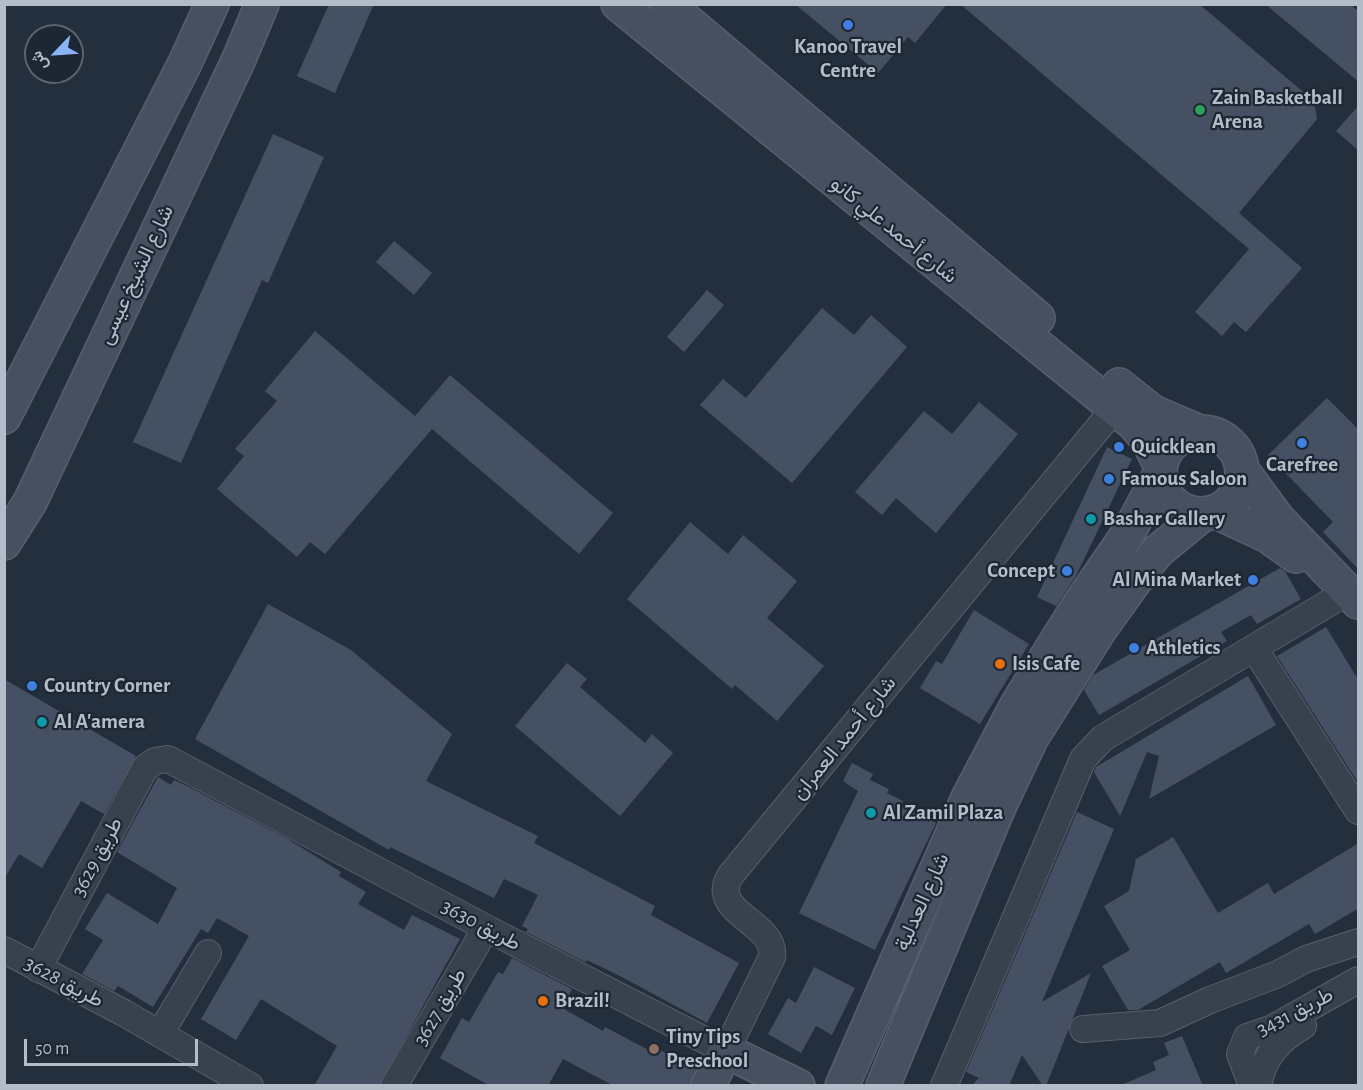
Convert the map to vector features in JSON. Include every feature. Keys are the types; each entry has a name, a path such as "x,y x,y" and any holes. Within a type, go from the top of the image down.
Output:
{"main road":[{"path":"4,417 185,63 212,4"},
{"name":"شارع الشيخ عيسى","path":"4,543 35,491 239,59 262,4"},
{"name":"شارع أحمد علي كانو","path":"618,4 676,25 1133,397 1154,412 1200,432"},
{"name":"شارع أحمد علي كانو","path":"676,25 1114,409 1134,424 1149,442 1160,470"},
{"path":"1209,513 1236,496 1241,484 1242,470 1239,458 1224,439 1200,432 1178,438 1170,446 1160,470 1162,488 1178,508 1209,513 1268,536 1350,593"},
{"name":"شارع العدلية","path":"842,1086 968,798 1018,703 1077,608 1127,535 1160,470"},
{"path":"1242,470 1278,519 1350,593"},
{"name":"شارع العدلية","path":"883,1086 998,809 1031,739 1101,628 1142,571 1158,551 1209,513"},
{"name":"شارع أحمد العمران","path":"708,1086 726,1051"},
{"name":"طريق 3630","path":"726,1051 798,1086"}],"street":[{"name":"شارع أحمد العمران","path":"726,1051 772,957 773,946 768,937 742,916 727,898 725,885 730,876 1114,409"},
{"path":"944,1086 1071,782 1083,759 1103,738 1350,593"},
{"path":"1254,648 1359,811"},
{"name":"طريق 3630","path":"168,759 486,928 726,1051"},
{"name":"طريق 3629","path":"38,969 145,768 155,761 168,759"},
{"name":"طريق 3627","path":"394,1086 486,928"},
{"path":"1083,1029 1160,1023 1278,974 1306,959 1359,942"},
{"name":"طريق 3628","path":"4,950 160,1034 249,1086"},
{"path":"160,1034 208,953"},
{"name":"طريق 3431","path":"1252,1086 1241,1060 1243,1041 1253,1033 1294,1024 1359,980"},
{"path":"1258,1086 1268,1057 1294,1024 1359,995"}],"building":[{"path":"329,4 374,4 335,93 297,76"},
{"name":"Kanoo Travel Centre","path":"795,4 947,4 915,43 908,37 878,73"},
{"name":"Zain Basketball Arena","path":"960,4 1199,4 1314,101 1317,119 1239,213 1302,268 1246,332 1234,322 1222,336 1195,312 1249,249"},
{"path":"1265,4 1350,4 1359,12 1359,82"},
{"path":"1359,105 1359,151 1336,131"},
{"path":"273,134 324,157 268,283 262,280 181,463 133,442"},
{"path":"394,241 432,273 414,295 376,262"},
{"path":"707,290 724,305 684,352 667,337"},
{"path":"822,308 854,335 871,315 907,347 792,483 700,405 723,379 746,398"},
{"path":"315,331 415,416 450,375 613,513 579,554 432,429 325,554 310,542 297,557 217,489 244,456 235,449 277,401 265,391"},
{"path":"1327,398 1359,430 1359,570 1323,532 1333,522 1268,455"},
{"path":"979,402 1018,434 936,533 896,498 882,515 855,492 924,411 952,434"},
{"path":"1107,447 1132,459 1076,576 1056,606 1037,597"},
{"path":"690,522 728,554 743,535 797,581 767,618 824,666 777,721 735,685 732,689 627,599"},
{"path":"1280,568 1285,571 1301,599 1257,624 1251,615 1221,632 1227,641 1099,715 1084,690 1093,675"},
{"path":"268,604 351,650 452,734 426,781 538,836 534,843 655,906 651,915 739,963 707,1023 620,976 587,960 585,962 526,932 528,929 522,926 538,895 504,879 494,898 390,847 389,850 195,739"},
{"path":"974,610 1029,644 980,724 920,688 936,661 942,664"},
{"path":"1326,627 1359,681 1359,784 1277,656"},
{"path":"567,663 587,679 580,687 645,743 652,734 673,753 620,816 515,726"},
{"path":"1248,676 1276,725 1149,799 1159,756 1147,752 1120,816 1094,772 1096,767"},
{"name":"Al A'amera","path":"4,679 136,756 104,814 81,801 42,868 19,854 4,879"},
{"path":"852,763 873,774 870,780 889,789 887,793 903,801 901,806 936,823 875,950 799,913 858,791 843,781"},
{"path":"158,777 171,785 174,780 189,787 286,838 341,872 339,876 366,892 358,904 404,930 412,915 460,939 379,1086 314,1086 337,1046 261,999 236,1040 201,1019 249,936 217,918 208,933 201,929 153,1007 118,986 114,991 82,974 103,940 85,929 107,893 158,924 177,888 117,852"},
{"path":"1077,812 1114,829 1042,1002 1091,973 1046,1086 1043,1086 1022,1055 1009,1086 971,1086 979,1078 966,1072"},
{"path":"1173,837 1218,913 1268,883 1274,894 1359,843 1359,908 1315,934 1309,924 1226,973 1220,962 1138,1010 1128,1010 1102,966 1130,950 1104,906 1129,891 1136,859"},
{"path":"512,958 572,989 562,1008 603,1031 605,1027 654,1053 656,1048 696,1069 690,1086 612,1085 563,1059 548,1086 490,1086 440,1058 462,1018 469,1022 498,972 503,974"},
{"path":"814,967 855,988 832,1035 816,1026 801,1053 768,1034 788,998 796,1003"},
{"path":"1182,1036 1203,1086 1119,1086 1156,1070 1153,1062 1169,1055 1164,1043"}],"place":[{"name":"Kanoo Travel Centre","path":"848,25"},
{"name":"Zain Basketball Arena","path":"1200,110"},
{"name":"Carefree","path":"1302,443"},
{"name":"Quicklean","path":"1119,447"},
{"name":"Famous Saloon","path":"1109,479"},
{"name":"Bashar Gallery","path":"1091,519"},
{"name":"Concept","path":"1067,571"},
{"name":"Al Mina Market","path":"1253,580"},
{"name":"Athletics","path":"1134,648"},
{"name":"Isis Cafe","path":"1000,664"},
{"name":"Country Corner","path":"32,686"},
{"name":"Al A'amera","path":"42,722"},
{"name":"Al Zamil Plaza","path":"871,813"},
{"name":"Brazil!","path":"543,1001"},
{"name":"Tiny Tips Preschool","path":"654,1049"}]}
